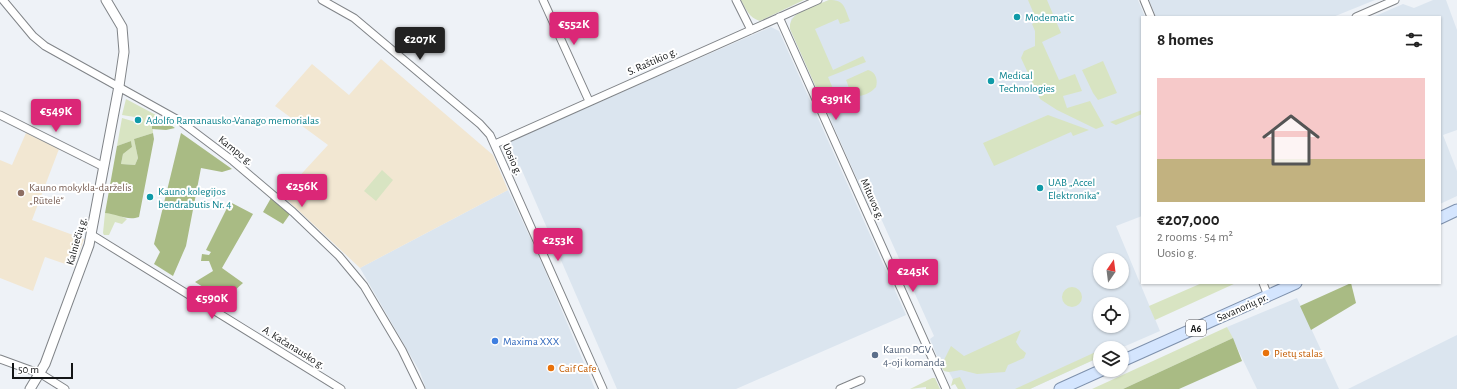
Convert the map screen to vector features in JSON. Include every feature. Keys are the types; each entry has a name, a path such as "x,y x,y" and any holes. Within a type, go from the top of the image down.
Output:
{"main road":[{"path":"1441,218 1457,210"},
{"name":"Savanorių pr.","path":"1129,358 1294,284"},
{"path":"1060,389 1093,374"}],"street":[{"name":"Kampo g.","path":"3,0 20,23 45,46 180,121 269,191 339,256 364,286 402,350 421,389"},
{"name":"Kalniečių g.","path":"30,389 41,374 92,235 124,52 122,27 106,0"},
{"name":"Uosio g.","path":"322,0 354,18 480,124 490,135 603,389"},
{"path":"543,0 589,101"},
{"path":"736,0 751,30"},
{"name":"S. Raštikio g.","path":"495,144 817,0"},
{"path":"1144,0 1151,16"},
{"path":"1358,16 1395,0"},
{"name":"Mituvos g.","path":"779,17 946,389"},
{"path":"0,116 104,167"},
{"name":"A. Kačanausko g.","path":"92,235 341,389"},
{"path":"1263,284 1268,296"},
{"path":"0,359 41,374 65,389"},
{"path":"840,389 861,380"}],"shaded area":[{"path":"829,0 1138,0 1145,16 1141,16 1141,216 1116,226 1127,253 1093,253 1093,289 1129,289 1129,257 1160,331 1129,345 1129,341 1093,341 1093,360 1030,389 958,389 949,372 944,371 941,366 930,339 934,336 879,214 875,214 871,210 790,29 791,19 796,15"},
{"path":"1149,0 1375,0 1335,16 1156,16"},
{"path":"1433,0 1446,0 1457,30 1457,130 1443,135 1457,171 1457,196 1441,204 1441,16 1375,16 1403,4 1414,8"},
{"path":"771,27 779,31 906,315 736,389 617,389 520,166 511,169 506,158 508,144 512,140"},
{"path":"381,59 493,155 508,190 360,268 282,195 328,145 275,106 312,64 349,95"},
{"name":"Kauno mokykla-darželis „Rūtelė“","path":"26,133 59,149 32,220 84,239 74,267 45,257 33,291 0,278 0,160 12,165"},
{"path":"508,190 540,259 595,389 426,389 420,372 360,268"},
{"path":"1297,298 1339,389 1257,389 1227,327"},
{"path":"1457,335 1457,389 1348,389"}],"green space":[{"path":"741,0 804,0 760,21 756,20 750,15"},
{"path":"829,0 838,1 843,5 850,21 840,24 838,19 815,29 833,70 863,56 866,62 828,77 841,107 827,112 790,29 793,18 798,13"},
{"path":"1028,0 1047,0 1061,33 1042,42 1059,80 1075,74 1082,91 1063,96 1067,108 1090,101 1104,126 1096,129 1057,110 1040,99 1021,58 1024,51 1035,46 1035,31 1032,24 1037,21"},
{"path":"1103,61 1117,93 1098,100 1082,70"},
{"path":"868,70 871,71 876,77 876,87 864,95 854,95 850,92 846,80"},
{"path":"126,99 156,115 152,120 153,133 134,139 138,158 135,165 121,164 123,154 132,147 131,141 117,146 122,118 139,123 141,118 122,115"},
{"path":"1141,110 1141,114 1116,125 1110,122"},
{"path":"156,115 175,128 166,130 152,129 152,120"},
{"path":"1048,115 1089,130 1073,136 1071,132 994,166 983,143"},
{"path":"153,133 154,139 139,217 126,218 105,213 117,146 131,141 132,147 123,154 121,164 135,165 138,158 134,139"},
{"path":"181,133 232,169 222,172 201,168 186,246 173,276 154,264 160,252 154,244"},
{"path":"382,170 393,180 376,201 364,191"},
{"path":"271,198 290,214 283,224 263,212"},
{"path":"230,202 253,214 222,268 243,283 224,300 195,282 213,271 209,261 201,261 202,254 209,255 211,252 206,250"},
{"path":"105,213 116,214 127,219 122,224 115,222 109,235 104,235"},
{"path":"1200,284 1234,284 1155,320 1149,306"},
{"path":"1349,284 1351,284 1356,303 1311,330 1300,306"},
{"path":"1072,287 1079,290 1082,297 1079,304 1072,307 1065,304 1062,297 1065,290"},
{"path":"1227,327 1233,338 1123,389 1092,389 1118,377 1129,377 1129,372"},
{"path":"1021,330 1016,342 1026,353 1024,358 1008,365 1005,372 977,374 961,370 949,372 944,371 941,366 951,346 964,356"},
{"path":"1233,338 1242,361 1179,389 1123,389"},
{"path":"1093,353 1093,360 1030,389 1015,389"},
{"path":"960,377 966,389 958,389 955,384 951,386 953,379"},
{"path":"932,378 935,378 940,389 926,389 926,387 910,389"}],"place":[{"name":"Modematic","path":"1017,17"},
{"name":"Medical Technologies","path":"991,81"},
{"name":"Adolfo Ramanausko-Vanago memorialas","path":"138,120"},
{"name":"UAB „Accel Elektronika“","path":"1040,188"},
{"name":"Kauno mokykla-darželis „Rūtelė“","path":"21,193"},
{"name":"Kauno kolegijos bendrabutis Nr. 4","path":"150,197"},
{"name":"Maxima XXX","path":"495,341"},
{"name":"Pietų stalas","path":"1266,353"},
{"name":"Kauno PGV 4-oji komanda","path":"875,355"},
{"name":"Caif Cafe","path":"551,368"}]}
